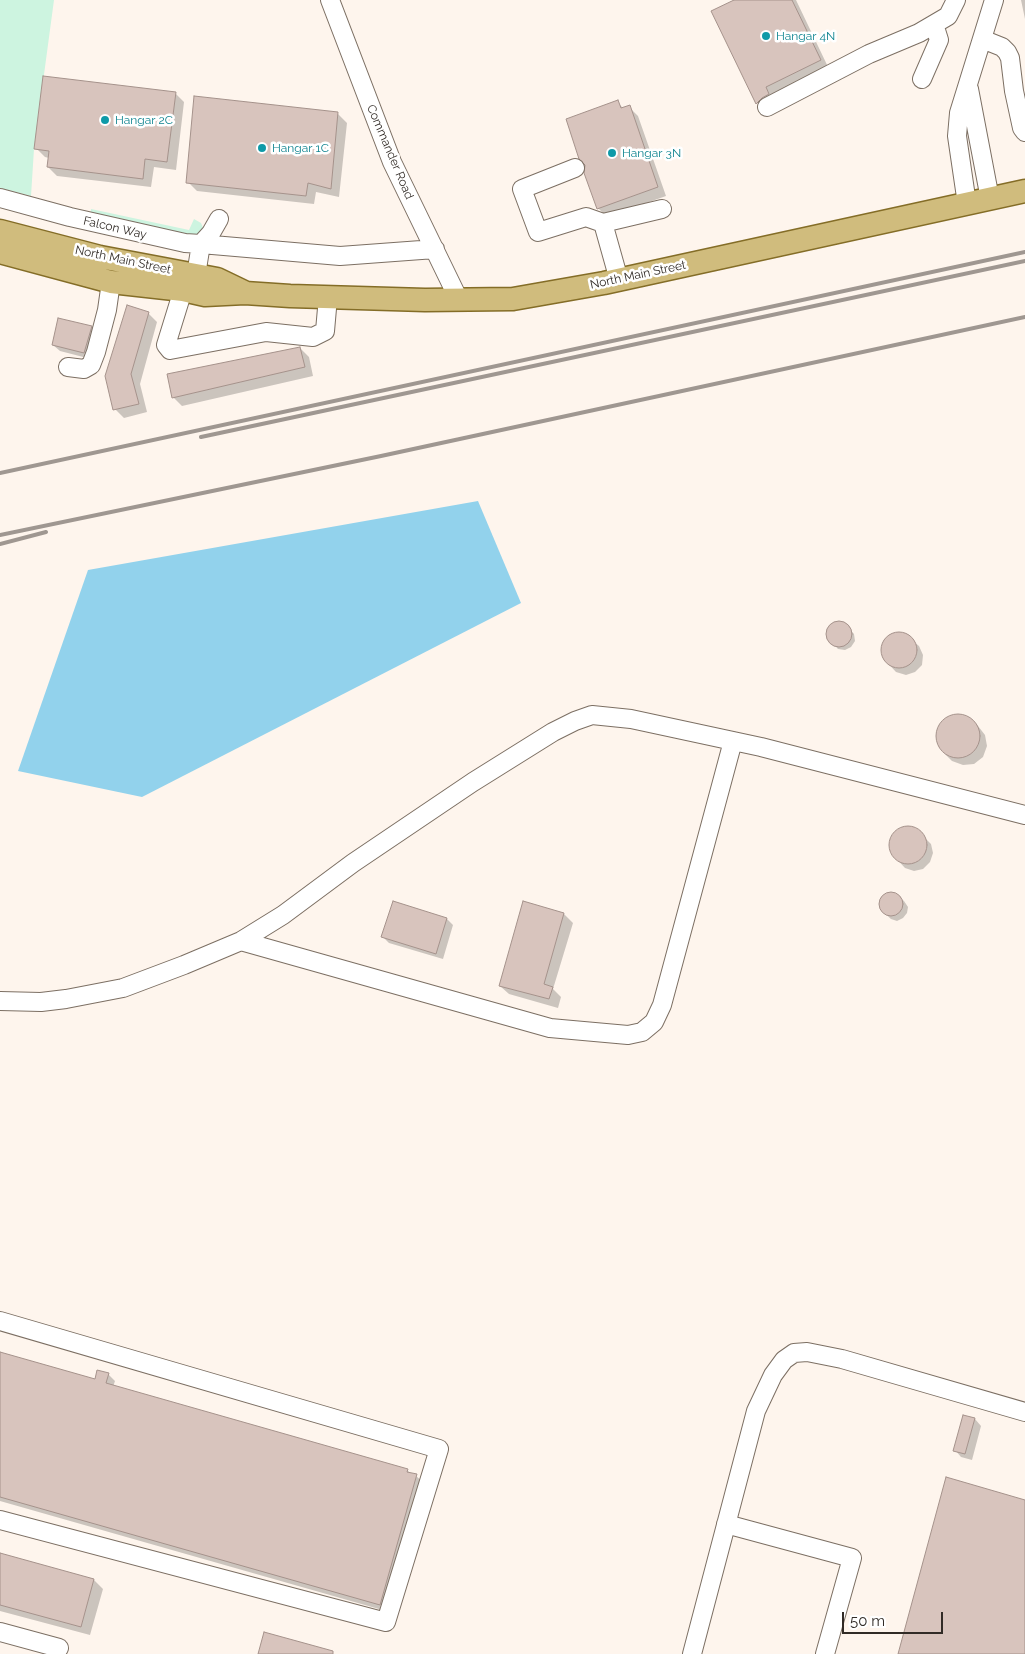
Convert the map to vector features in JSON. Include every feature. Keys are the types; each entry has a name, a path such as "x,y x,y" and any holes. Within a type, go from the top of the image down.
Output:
{"main road":[{"name":"North Main Street","path":"0,231 189,283 205,295 245,293 328,298 513,299 619,280 1025,191"},
{"name":"North Main Street","path":"0,252 112,282 189,283"},
{"path":"0,264 44,269 112,282"}],"street":[{"name":"Commander Road","path":"330,0 392,162 459,300"},
{"path":"767,107 869,54 934,24 948,16 956,0"},
{"path":"967,204 957,136 958,113 994,0"},
{"path":"922,79 939,40 934,24"},
{"path":"982,39 1002,47 1010,58 1014,91 1022,128 1025,132"},
{"path":"968,81 969,98 990,199"},
{"path":"575,168 522,189 538,232 586,217 603,223 662,209"},
{"name":"Falcon Way","path":"0,198 148,236 185,243 340,256 435,250"},
{"path":"219,218 211,233 201,244 166,345 170,350 266,332 313,337 325,331 328,298"},
{"path":"603,223 619,280"},
{"path":"68,367 84,369 91,365 107,310 112,282"},
{"path":"0,1000 41,1002 123,988 241,942 283,915 353,863 473,782 553,732 592,715 631,719 733,740 1025,815"},
{"path":"241,942 550,1028 628,1035 642,1032 654,1022 662,1005 733,740"},
{"path":"0,1321 439,1449 386,1622 0,1520"},
{"path":"692,1654 756,1411 773,1375 784,1360 794,1353 808,1352 842,1359 1025,1412"},
{"path":"726,1524 852,1558 825,1654"},
{"path":"0,1632 60,1648"}],"green space":[{"path":"0,0 54,0 34,149 31,196 0,188"},
{"path":"91,209 189,230 194,219 201,223 204,230 196,239 90,218"}],"water":[{"path":"478,501 521,603 142,797 18,771 88,570"}],"building":[{"name":"Hangar 4N","path":"734,0 792,0 821,60 766,87 769,94 756,104 711,11"},
{"name":"Hangar 2C","path":"43,76 176,92 167,162 145,159 143,179 47,167 49,151 34,149"},
{"name":"Hangar 1C","path":"194,96 338,112 331,189 308,183 306,196 186,183"},
{"name":"Hangar 3N","path":"618,100 621,108 630,105 658,187 597,209 584,173 585,165 579,159 566,119"},
{"path":"127,305 149,312 131,374 139,404 113,410 105,376"},
{"path":"58,318 92,326 84,353 52,345"},
{"path":"300,347 305,367 172,398 167,374"},
{"path":"839,621 848,625 852,634 848,643 839,647 830,643 826,634 830,625"},
{"path":"899,632 906,633 912,637 916,643 916,657 912,663 906,667 899,668 892,667 886,663 882,657 881,650 882,643 886,637 892,633"},
{"path":"962,714 974,720 979,727 979,745 974,752 967,757 954,758 946,755 939,748 936,732 939,724 946,717"},
{"path":"908,826 921,832 927,845 921,858 908,864 895,858 889,845 895,832"},
{"path":"886,892 896,892 903,899 903,909 896,916 886,916 879,909 879,899"},
{"path":"393,901 447,918 436,954 381,937"},
{"path":"523,901 564,913 544,984 553,987 549,999 499,986"},
{"path":"0,1352 95,1379 97,1370 109,1373 106,1383 408,1469 407,1472 417,1474 380,1605 0,1497"},
{"path":"963,1415 975,1418 965,1454 953,1451"},
{"path":"946,1477 1025,1500 1025,1654 898,1654"},
{"path":"0,1553 94,1579 81,1627 0,1605"},
{"path":"264,1632 333,1651 333,1654 258,1654"}],"railway":[{"path":"0,473 1025,252"},
{"path":"201,437 1025,261"},
{"path":"0,535 381,456 1025,317"},
{"path":"0,544 46,532"}],"place":[{"name":"Hangar 4N","path":"766,36"},
{"name":"Hangar 2C","path":"105,120"},
{"name":"Hangar 1C","path":"262,148"},
{"name":"Hangar 3N","path":"612,153"}]}
